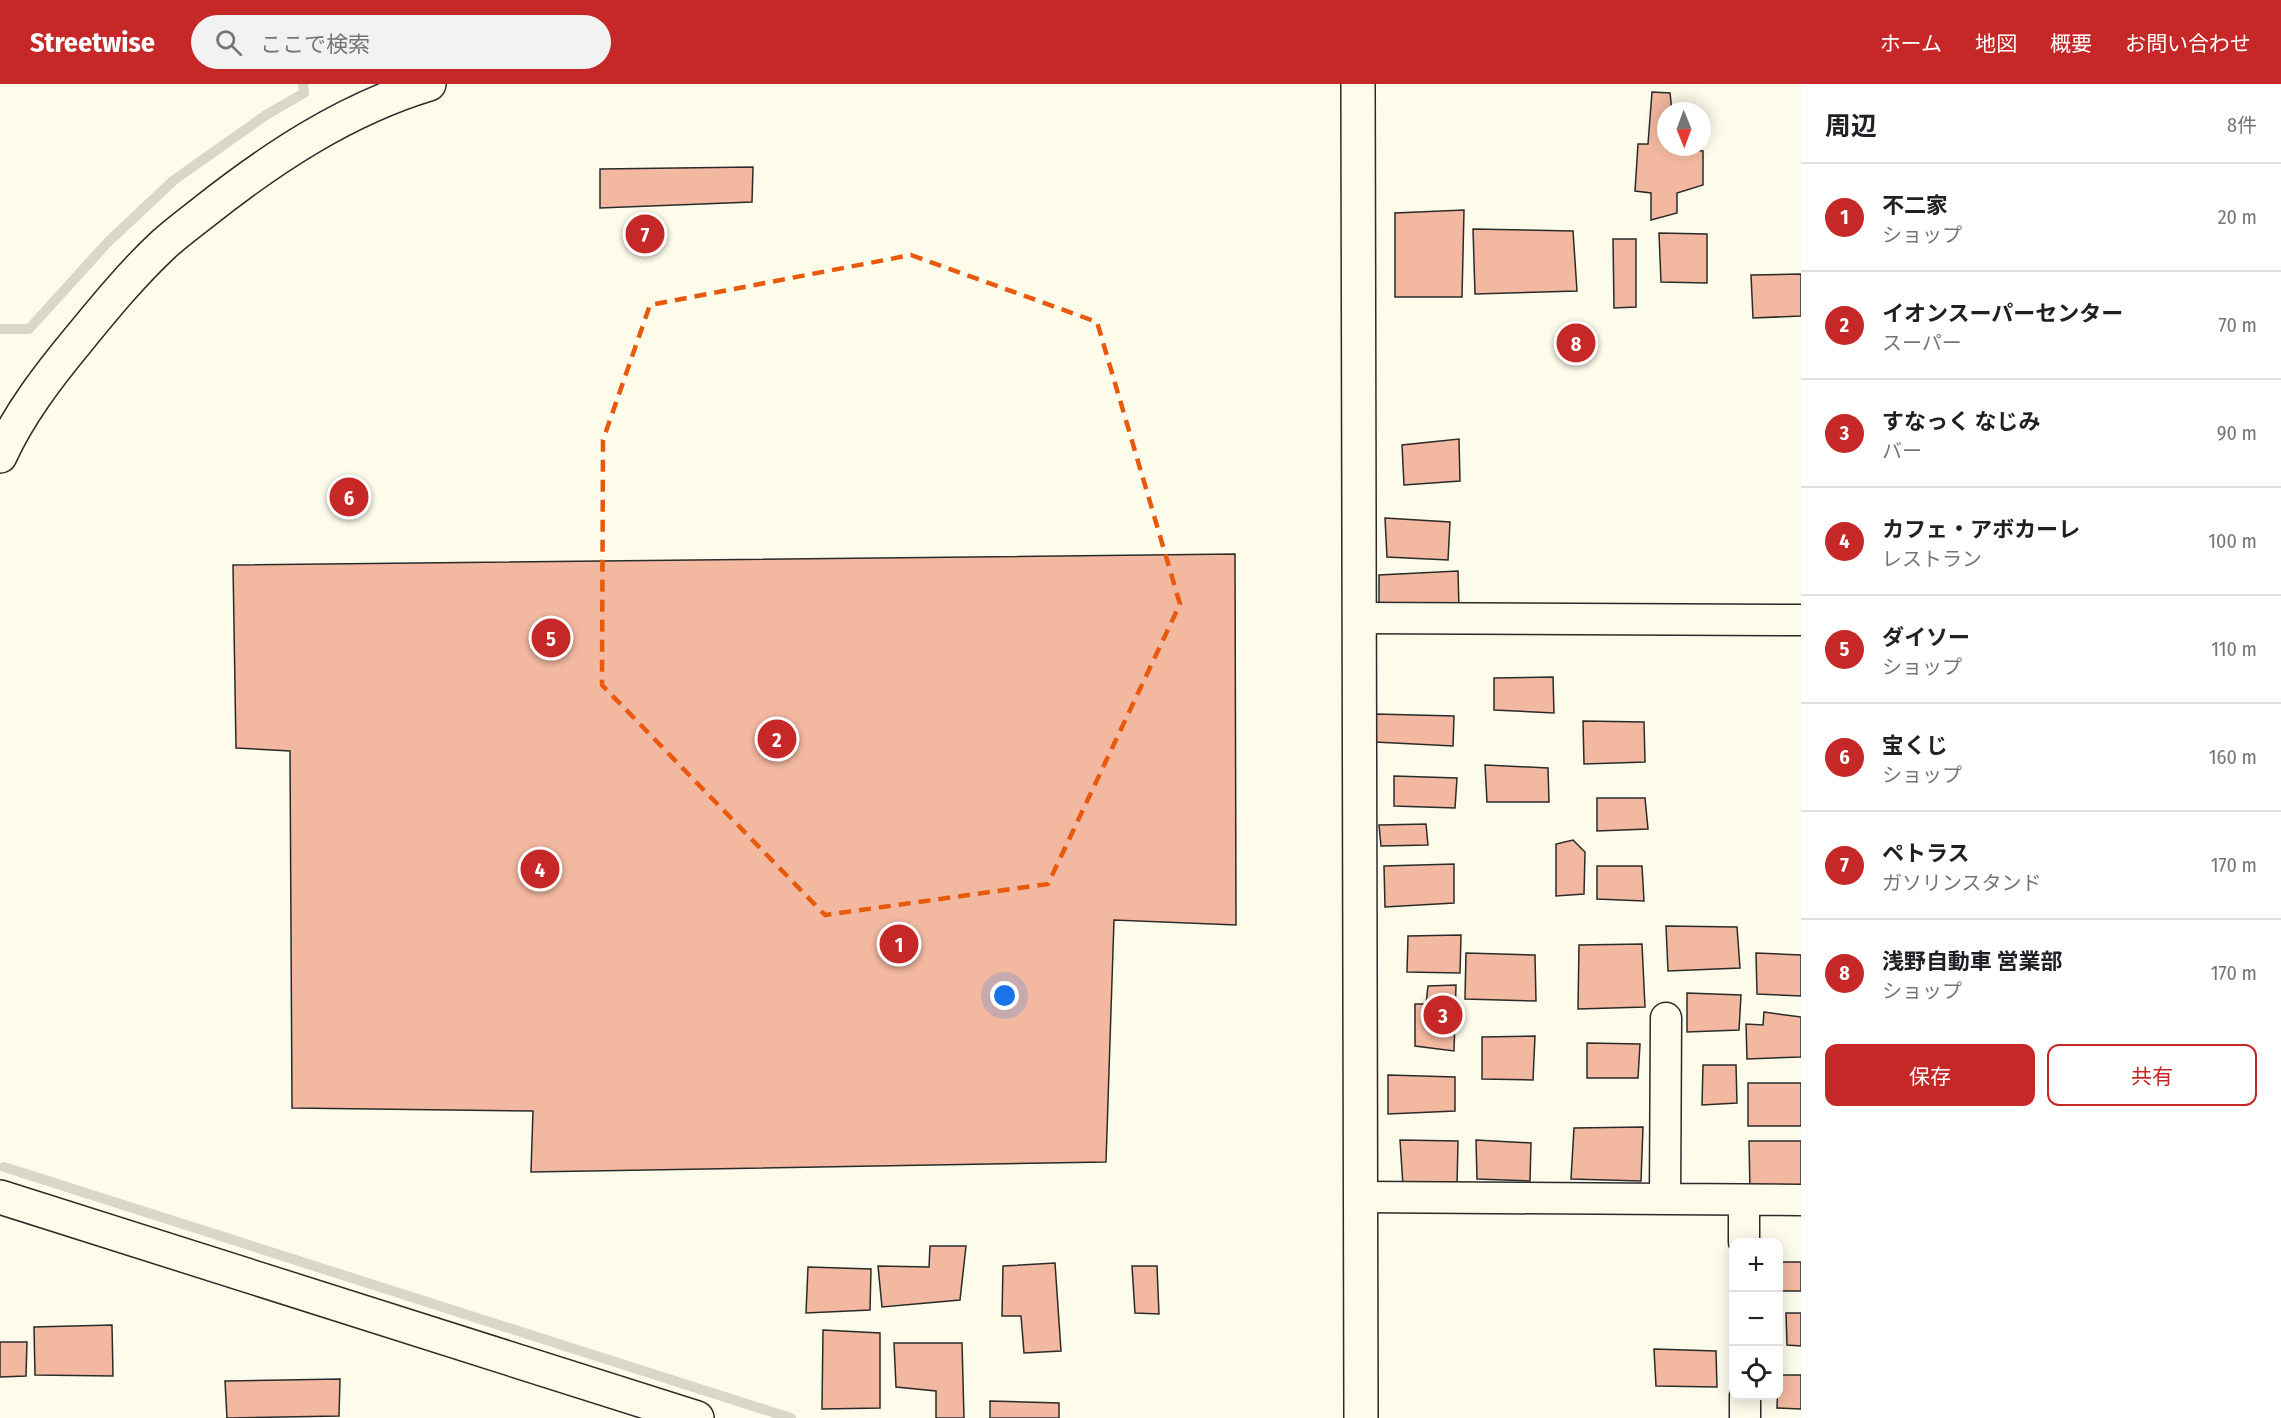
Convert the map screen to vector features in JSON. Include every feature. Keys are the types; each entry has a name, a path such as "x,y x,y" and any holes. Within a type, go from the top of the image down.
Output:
{"street":[{"path":"0,456 8,439 56,367 108,303 163,245 236,186 318,132 400,93 429,84"},
{"path":"1358,84 1361,1418"},
{"path":"1360,618 1801,620"},
{"path":"1665,1199 1666,1018"},
{"path":"0,1197 697,1418"},
{"path":"1361,1197 1801,1200"},
{"path":"1744,1200 1744,1238"},
{"path":"1744,1400 1745,1418"}],"highlighted area":[{"path":"911,255 1097,322 1180,604 1048,884 825,915 602,685 603,440 650,305"}],"building":[{"path":"1652,92 1670,93 1671,102 1657,102 1657,156 1703,156 1703,185 1677,193 1677,213 1651,220 1651,193 1635,191 1638,144 1648,144"},
{"path":"753,167 752,202 600,208 600,169"},
{"path":"1464,210 1462,297 1395,297 1395,213"},
{"path":"1473,229 1573,231 1577,291 1475,294"},
{"path":"1659,233 1707,234 1707,283 1661,282"},
{"path":"1613,239 1636,239 1636,307 1614,308"},
{"path":"1801,274 1801,316 1753,318 1751,275"},
{"path":"1459,439 1460,481 1404,485 1402,445"},
{"path":"1385,518 1450,522 1448,560 1387,557"},
{"path":"1235,554 1236,925 1114,920 1106,1162 531,1172 533,1111 292,1108 290,751 236,748 233,565"},
{"path":"1458,571 1459,610 1379,611 1379,575"},
{"path":"1553,677 1554,713 1494,710 1494,678"},
{"path":"1375,714 1454,716 1453,746 1375,742"},
{"path":"1583,721 1644,722 1645,762 1584,764"},
{"path":"1485,765 1548,768 1549,802 1487,802"},
{"path":"1394,776 1457,778 1455,808 1394,806"},
{"path":"1597,798 1645,798 1648,829 1597,831"},
{"path":"1426,824 1428,845 1381,846 1379,825"},
{"path":"1573,840 1585,852 1584,894 1556,896 1556,844"},
{"path":"1454,864 1454,903 1385,907 1384,866"},
{"path":"1597,866 1642,866 1644,901 1597,899"},
{"path":"1666,926 1737,927 1740,968 1668,971"},
{"path":"1461,935 1460,973 1407,972 1408,936"},
{"path":"1642,944 1645,1007 1578,1009 1579,945"},
{"path":"1466,953 1535,955 1536,1001 1465,999"},
{"path":"1756,953 1801,955 1801,996 1757,994"},
{"path":"1456,985 1454,1051 1415,1046 1415,1004 1426,1004 1428,986"},
{"path":"1687,993 1741,995 1739,1030 1687,1032"},
{"path":"1764,1012 1801,1017 1801,1057 1747,1059 1746,1024 1763,1025"},
{"path":"1535,1036 1533,1080 1482,1079 1482,1037"},
{"path":"1587,1043 1640,1044 1638,1078 1587,1078"},
{"path":"1703,1065 1736,1065 1737,1103 1702,1105"},
{"path":"1388,1075 1455,1077 1455,1111 1388,1114"},
{"path":"1748,1083 1801,1083 1801,1126 1748,1126"},
{"path":"1643,1127 1641,1181 1571,1179 1574,1128"},
{"path":"1400,1140 1458,1141 1457,1186 1403,1186"},
{"path":"1476,1140 1531,1143 1530,1181 1477,1179"},
{"path":"1749,1141 1801,1141 1801,1189 1750,1191"},
{"path":"930,1246 966,1246 960,1300 882,1307 878,1266 929,1267"},
{"path":"1783,1262 1801,1262 1801,1291 1783,1291"},
{"path":"1055,1263 1061,1351 1024,1353 1021,1316 1002,1316 1003,1266"},
{"path":"1132,1266 1157,1266 1159,1314 1135,1313"},
{"path":"808,1267 871,1269 870,1310 806,1313"},
{"path":"1786,1313 1801,1313 1801,1346 1787,1345"},
{"path":"112,1325 113,1376 35,1375 34,1327"},
{"path":"823,1330 880,1333 880,1408 822,1409"},
{"path":"0,1342 27,1342 26,1376 0,1377"},
{"path":"894,1343 962,1343 964,1418 936,1418 936,1391 896,1387"},
{"path":"1654,1349 1716,1351 1717,1387 1656,1386"},
{"path":"1783,1375 1801,1375 1801,1409 1777,1408 1777,1400 1783,1400"},
{"path":"340,1379 339,1416 227,1418 225,1381"},
{"path":"990,1401 1059,1403 1059,1418 990,1418"}],"waterway":[{"path":"0,329 29,329 108,242 174,180 266,115 304,93 303,84"},
{"path":"4,1167 791,1418"}],"place":[{"name":"ペトラス","path":"645,234"},
{"name":"浅野自動車 営業部","path":"1576,343"},
{"name":"宝くじ","path":"349,497"},
{"name":"ダイソー","path":"551,638"},
{"name":"イオンスーパーセンター","path":"777,739"},
{"name":"カフェ・アボカーレ","path":"540,869"},
{"name":"不二家","path":"899,944"},
{"name":"すなっく なじみ","path":"1443,1015"}]}
